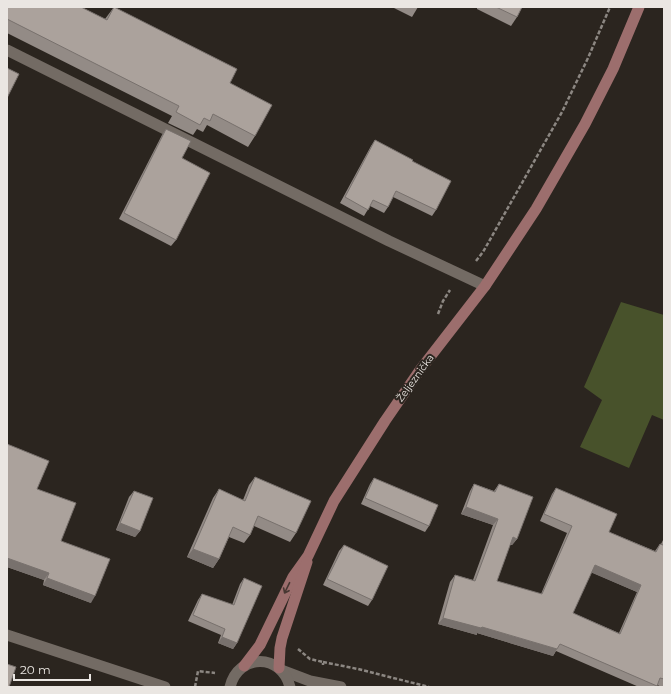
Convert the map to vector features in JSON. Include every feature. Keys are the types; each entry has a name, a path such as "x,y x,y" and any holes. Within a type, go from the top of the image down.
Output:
{"main road":[{"name":"Željeznička","path":"280,669 280,648 282,638 308,556 334,501 385,421 420,370 485,286 536,209 585,124 613,68 639,7"},
{"name":"Željeznička","path":"244,666 260,645 293,577 308,556"}],"street":[{"path":"7,50 389,241 485,286"},
{"path":"7,635 165,687"},
{"path":"228,685 237,672 244,666 258,661 272,664 298,677 322,684 341,687"},
{"path":"280,669 288,680 290,687"}],"path":[{"path":"463,276 483,252 562,112 610,7"},
{"path":"297,646 299,650 310,659 358,669 429,687"},
{"path":"322,684 323,662"}],"green space":[{"path":"621,302 664,315 664,420 652,415 629,468 580,447 602,400 584,387"}],"building":[{"path":"7,7 81,7 107,20 114,7 237,69 230,83 272,105 255,136 213,114 210,121 204,118 200,125 176,112 179,106 7,19"},
{"path":"496,7 522,7 517,17"},
{"path":"7,68 19,74 7,98"},
{"path":"166,129 191,141 182,158 210,173 176,240 124,213"},
{"path":"375,140 451,181 436,210 396,191 388,207 373,200 368,210 345,197"},
{"path":"7,444 49,461 37,489 76,503 61,541 110,559 95,596 47,578 49,573 7,558"},
{"path":"255,477 311,501 296,533 258,516 250,535 233,527 219,559 193,549 219,489 245,501"},
{"path":"374,478 438,505 429,526 365,498"},
{"path":"474,484 495,492 499,484 533,497 517,539 513,537 497,581 542,594 572,526 544,514 556,488 617,514 609,532 656,552 660,544 663,545 664,542 664,679 660,678 657,686 560,644 557,649 482,627 443,618 455,575 475,581 498,519 466,507","holes":["595,565 641,585 620,634 573,613"]},
{"path":"134,491 153,498 140,531 120,523"},
{"path":"344,545 388,566 372,600 327,579"},
{"path":"244,578 262,586 237,643 222,637 225,629 193,615 202,594 234,605"},
{"path":"7,664 16,667 9,687 7,687"}]}
